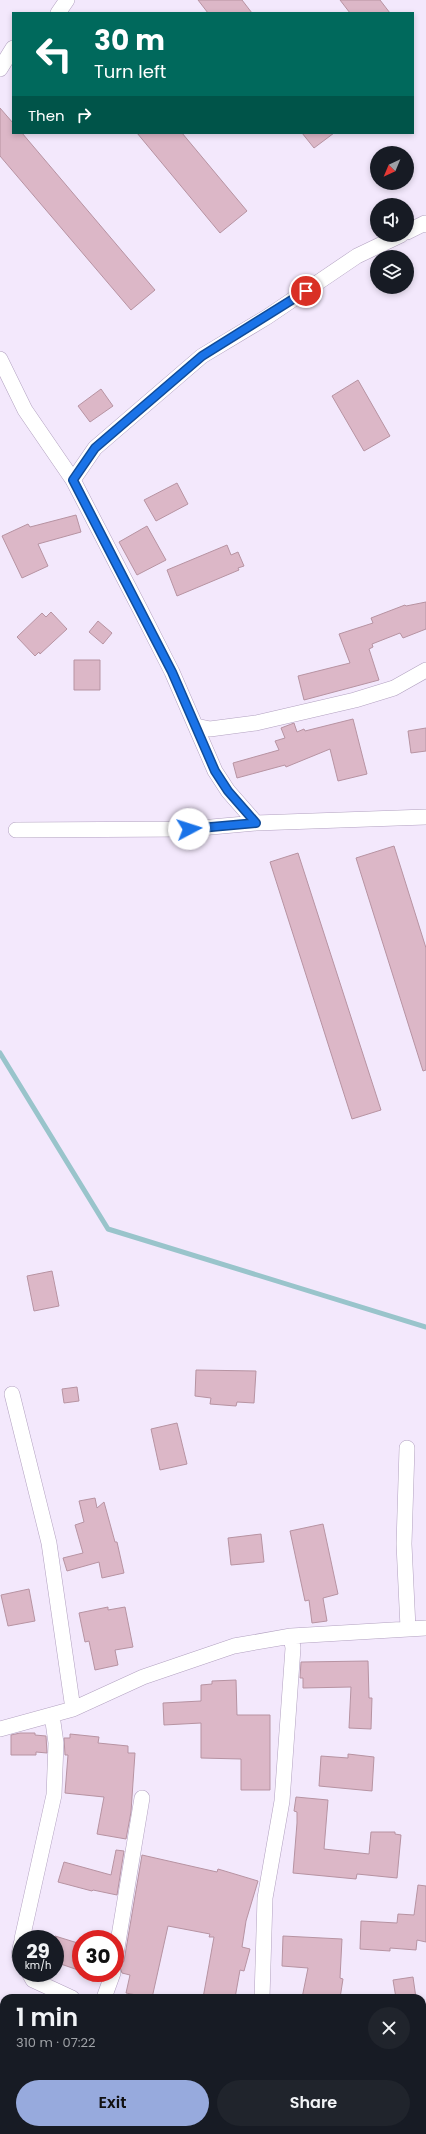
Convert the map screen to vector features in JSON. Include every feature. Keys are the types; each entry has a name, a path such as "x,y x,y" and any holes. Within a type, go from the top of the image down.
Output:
{"street":[{"path":"59,12 67,0"},
{"path":"0,69 12,50"},
{"path":"414,229 426,223"},
{"path":"73,480 95,448 202,356 267,317 357,256 386,242"},
{"path":"0,359 25,410 73,480 142,611 196,726 215,771 228,791 256,823"},
{"path":"196,726 210,729 256,723 355,700 394,688 426,670"},
{"path":"16,830 189,829 256,823 426,817"},
{"path":"12,1394 49,1544 73,1709"},
{"path":"407,1448 404,1544 408,1628"},
{"path":"0,1729 73,1709 143,1677 234,1646 291,1636 426,1628"},
{"path":"262,1994 266,1898 282,1801 292,1656 291,1636"},
{"path":"24,1930 54,1795 56,1743 52,1715"},
{"path":"120,1930 142,1798"},
{"path":"37,1982 63,1994"},
{"path":"105,1994 110,1982"}],"building":[{"path":"198,0 242,0 251,12 207,12"},
{"path":"340,0 380,0 389,12 349,12"},
{"path":"0,108 12,122 12,134 23,134 155,290 131,310 0,156"},
{"path":"138,134 183,134 247,211 220,233"},
{"path":"303,134 333,134 314,148"},
{"path":"358,380 390,436 364,451 332,396"},
{"path":"101,389 113,406 90,422 78,406"},
{"path":"177,483 188,504 156,521 144,500"},
{"path":"76,515 81,532 38,544 48,566 22,578 2,536 28,524 30,527"},
{"path":"147,526 166,560 137,575 119,542"},
{"path":"227,545 231,555 238,552 244,566 238,568 239,570 177,596 167,570"},
{"path":"426,602 426,629 403,638 400,633 372,644 373,647 369,649 379,680 304,700 298,676 350,663 339,634 373,623 371,618 405,605"},
{"path":"51,612 67,629 40,654 39,652 35,656 17,637 42,613 46,617"},
{"path":"98,621 112,633 103,644 89,632"},
{"path":"74,660 100,660 100,690 74,690"},
{"path":"353,719 367,774 338,781 330,749 286,767 285,765 237,778 233,763 279,750 275,741 285,738 281,728 294,723 297,732 304,729 305,731"},
{"path":"426,728 426,751 411,753 408,731"},
{"path":"394,846 426,948 426,1070 423,1071 356,858"},
{"path":"298,853 381,1110 352,1119 270,862"},
{"path":"52,1271 59,1306 34,1311 27,1276"},
{"path":"196,1370 256,1371 254,1403 237,1402 236,1406 210,1404 211,1398 195,1396"},
{"path":"77,1387 79,1401 64,1403 62,1389"},
{"path":"177,1423 187,1464 160,1470 151,1429"},
{"path":"95,1498 97,1508 104,1502 115,1542 117,1542 124,1573 102,1578 99,1562 67,1571 63,1558 83,1553 75,1525 84,1522 79,1501"},
{"path":"323,1524 338,1594 323,1598 327,1621 312,1623 309,1600 305,1601 290,1531"},
{"path":"261,1534 264,1562 231,1565 228,1538"},
{"path":"29,1589 35,1621 8,1626 1,1595"},
{"path":"108,1607 108,1610 125,1607 133,1647 115,1650 118,1665 95,1670 89,1641 85,1642 79,1613"},
{"path":"368,1661 369,1698 372,1698 371,1729 349,1728 351,1687 303,1688 303,1678 300,1678 301,1662"},
{"path":"236,1680 237,1715 270,1715 270,1790 241,1790 241,1759 201,1758 201,1723 164,1725 163,1703 201,1701 201,1685 212,1684 212,1681"},
{"path":"20,1733 35,1733 35,1735 46,1736 47,1753 36,1752 36,1755 11,1755 11,1735"},
{"path":"70,1734 99,1737 98,1743 128,1746 128,1753 135,1753 131,1812 126,1839 97,1834 104,1797 65,1793 68,1755 65,1755 64,1738 70,1738"},
{"path":"348,1754 374,1757 372,1791 319,1786 321,1756 348,1758"},
{"path":"296,1797 328,1800 324,1849 369,1854 371,1832 395,1832 395,1834 401,1835 397,1878 357,1874 356,1879 293,1873 297,1823 297,1812 294,1811"},
{"path":"116,1850 124,1851 117,1895 92,1891 58,1882 64,1862 111,1875"},
{"path":"142,1855 217,1872 218,1869 258,1881 246,1921 242,1947 250,1949 244,1971 240,1970 236,1994 204,1994 214,1937 209,1937 210,1934 168,1926 153,1994 126,1993 130,1975 124,1974 124,1961"},
{"path":"418,1885 426,1886 426,1942 417,1940 416,1950 390,1948 390,1951 360,1949 361,1921 397,1923 398,1914 414,1915"},
{"path":"283,1936 342,1939 340,1978 343,1979 341,1994 303,1994 308,1968 282,1966"},
{"path":"64,1939 72,1941 72,1968 64,1965"},
{"path":"413,1977 415,1994 395,1994 393,1980"}],"waterway":[{"path":"0,1053 108,1229 426,1327"}],"route":[{"path":"189,829 256,823 228,791 215,771 172,672 142,611 73,480 95,448 202,356 267,317 306,291"}]}
